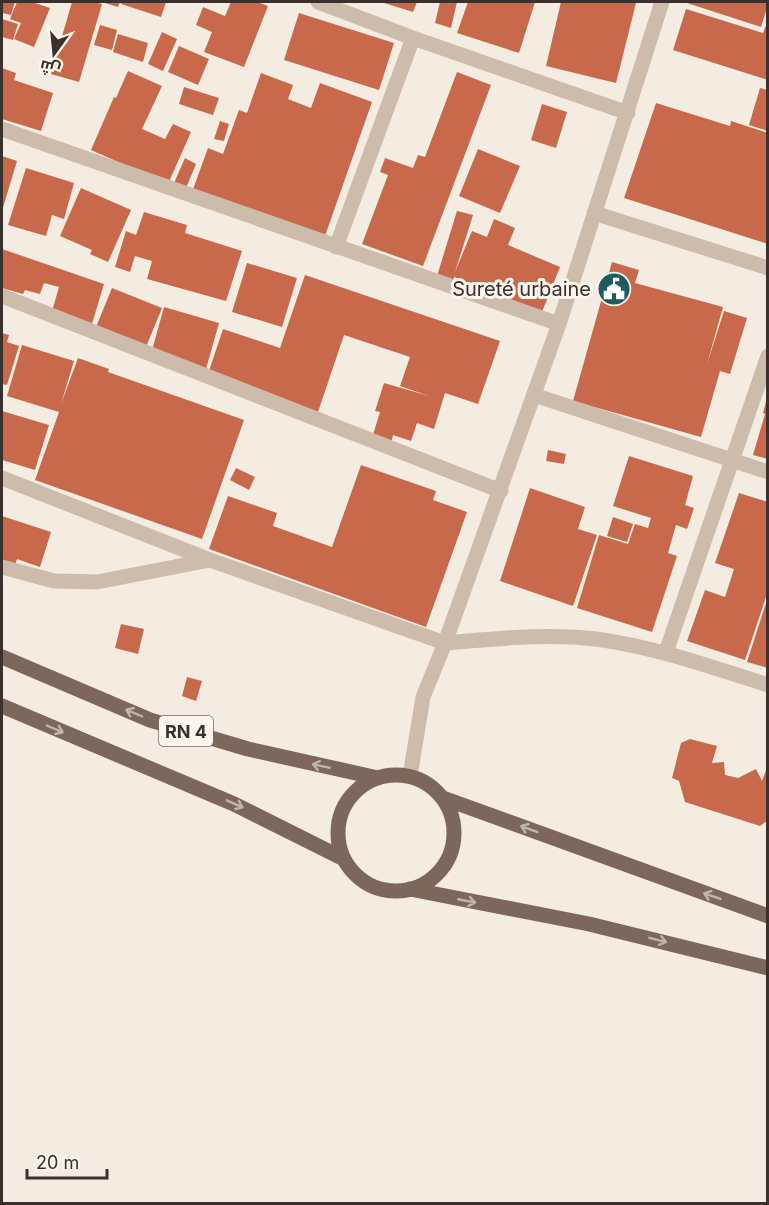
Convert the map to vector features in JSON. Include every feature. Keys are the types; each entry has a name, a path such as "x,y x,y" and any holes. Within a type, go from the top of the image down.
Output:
{"main road":[{"name":"RN 4","path":"2,657 150,720 248,749 378,778"},
{"name":"RN 4","path":"2,706 234,804 344,859"},
{"path":"443,798 452,815 455,834 451,853 442,869 428,882 410,889 394,891 365,882 353,872 344,859 338,832 345,804 365,784 378,778 394,775 410,776 423,781 443,798 768,916"},
{"path":"410,889 589,924 768,968"}],"street":[{"path":"318,2 627,113"},
{"path":"410,776 423,697 501,490 559,324 662,2"},
{"path":"336,247 413,38"},
{"path":"2,129 559,324"},
{"path":"594,213 768,268"},
{"path":"2,296 501,490"},
{"path":"666,652 768,356"},
{"path":"534,395 768,472"},
{"path":"2,478 210,560 445,643 535,637 594,639 666,652 768,685"},
{"path":"2,567 54,581 97,582 210,560"}],"building":[{"path":"2,2 15,2 11,15 2,13"},
{"path":"17,2 32,2 50,8 34,47 14,39 21,23 10,19"},
{"path":"72,2 102,4 79,82 51,74"},
{"path":"102,2 120,2 118,7"},
{"path":"121,2 166,2 161,17 121,4"},
{"path":"231,2 257,2 268,6 244,67 204,52 212,32 196,25 203,7 225,16"},
{"path":"381,2 417,2 413,12"},
{"path":"440,2 457,2 451,28 435,23"},
{"path":"468,2 535,2 519,53 457,33"},
{"path":"561,2 636,3 616,83 546,66"},
{"path":"688,2 768,2 768,5 761,27"},
{"path":"686,9 763,33 768,20 768,80 673,50"},
{"path":"299,13 394,43 379,90 284,60"},
{"path":"2,19 18,24 13,40 2,37"},
{"path":"100,25 117,30 112,50 94,45"},
{"path":"162,32 177,39 163,71 148,64"},
{"path":"118,34 148,43 143,62 113,52"},
{"path":"179,46 209,59 198,85 168,72"},
{"path":"2,68 16,73 14,80 53,93 41,131 2,119"},
{"path":"128,71 162,86 142,129 165,139 173,124 191,132 168,184 91,150"},
{"path":"457,72 491,85 423,266 362,244 388,175 380,172 385,158 413,168 418,155 425,157"},
{"path":"261,73 293,85 288,99 311,108 320,83 372,102 325,236 192,192 208,148 223,154 239,110 247,113"},
{"path":"184,87 219,98 213,115 179,104"},
{"path":"760,88 768,90 768,131 749,125"},
{"path":"656,103 730,126 731,121 768,133 768,244 624,198"},
{"path":"542,104 567,112 556,148 531,140"},
{"path":"220,121 229,124 224,141 214,139"},
{"path":"478,149 520,166 500,213 459,196"},
{"path":"2,156 17,161 2,211"},
{"path":"185,158 196,164 186,188 174,183"},
{"path":"26,168 74,183 64,219 52,215 46,236 8,225"},
{"path":"81,188 131,210 108,262 90,254 92,250 60,236"},
{"path":"457,211 473,215 455,272 472,231 487,237 494,219 515,228 508,245 560,267 542,312 454,277 453,281 437,276"},
{"path":"144,212 187,225 185,233 242,251 226,301 147,279 152,261 135,256 130,272 115,267 126,231 136,235"},
{"path":"2,249 104,284 91,327 51,315 59,287 44,283 40,294 25,290 23,294 2,288"},
{"path":"612,262 639,270 635,283 723,307 707,364 724,311 747,318 730,374 720,371 701,437 573,401"},
{"path":"247,263 297,278 282,327 232,312"},
{"path":"305,275 500,341 478,404 445,393 434,429 417,423 411,441 393,435 391,444 372,438 380,412 375,411 384,383 429,396 400,386 410,357 344,335 318,412 208,374 223,329 280,348"},
{"path":"112,288 162,308 146,347 96,327"},
{"path":"164,307 219,323 206,369 151,354"},
{"path":"2,333 9,335 7,342 19,346 7,385 2,384"},
{"path":"22,345 74,361 61,404 78,358 109,369 108,372 244,420 202,539 35,480 59,412 7,396"},
{"path":"767,398 768,459 753,455 765,414 763,413"},
{"path":"2,411 49,425 35,470 2,460"},
{"path":"548,450 566,454 564,464 546,461"},
{"path":"629,456 693,476 685,505 694,508 687,529 676,525 668,553 677,556 652,632 577,608 599,535 628,544 635,524 648,528 651,518 613,506"},
{"path":"361,465 436,491 433,500 467,512 426,627 209,549 228,496 277,513 273,526 332,547"},
{"path":"236,468 255,477 249,490 230,480"},
{"path":"530,488 585,507 578,529 597,535 573,606 500,581"},
{"path":"739,493 768,502 768,591 745,660 687,641 705,590 725,597 734,569 715,563"},
{"path":"2,516 51,532 40,567 17,559 14,568 2,564"},
{"path":"613,517 633,524 627,542 607,536"},
{"path":"768,600 768,668 747,662"},
{"path":"121,624 144,629 138,654 115,648"},
{"path":"187,677 202,681 196,701 182,696"},
{"path":"690,739 717,746 712,763 724,762 725,775 738,778 756,769 762,781 768,765 768,820 760,826 685,802 679,781 672,778 681,743"}],"place":[{"name":"Sureté urbaine","path":"614,289"}]}
